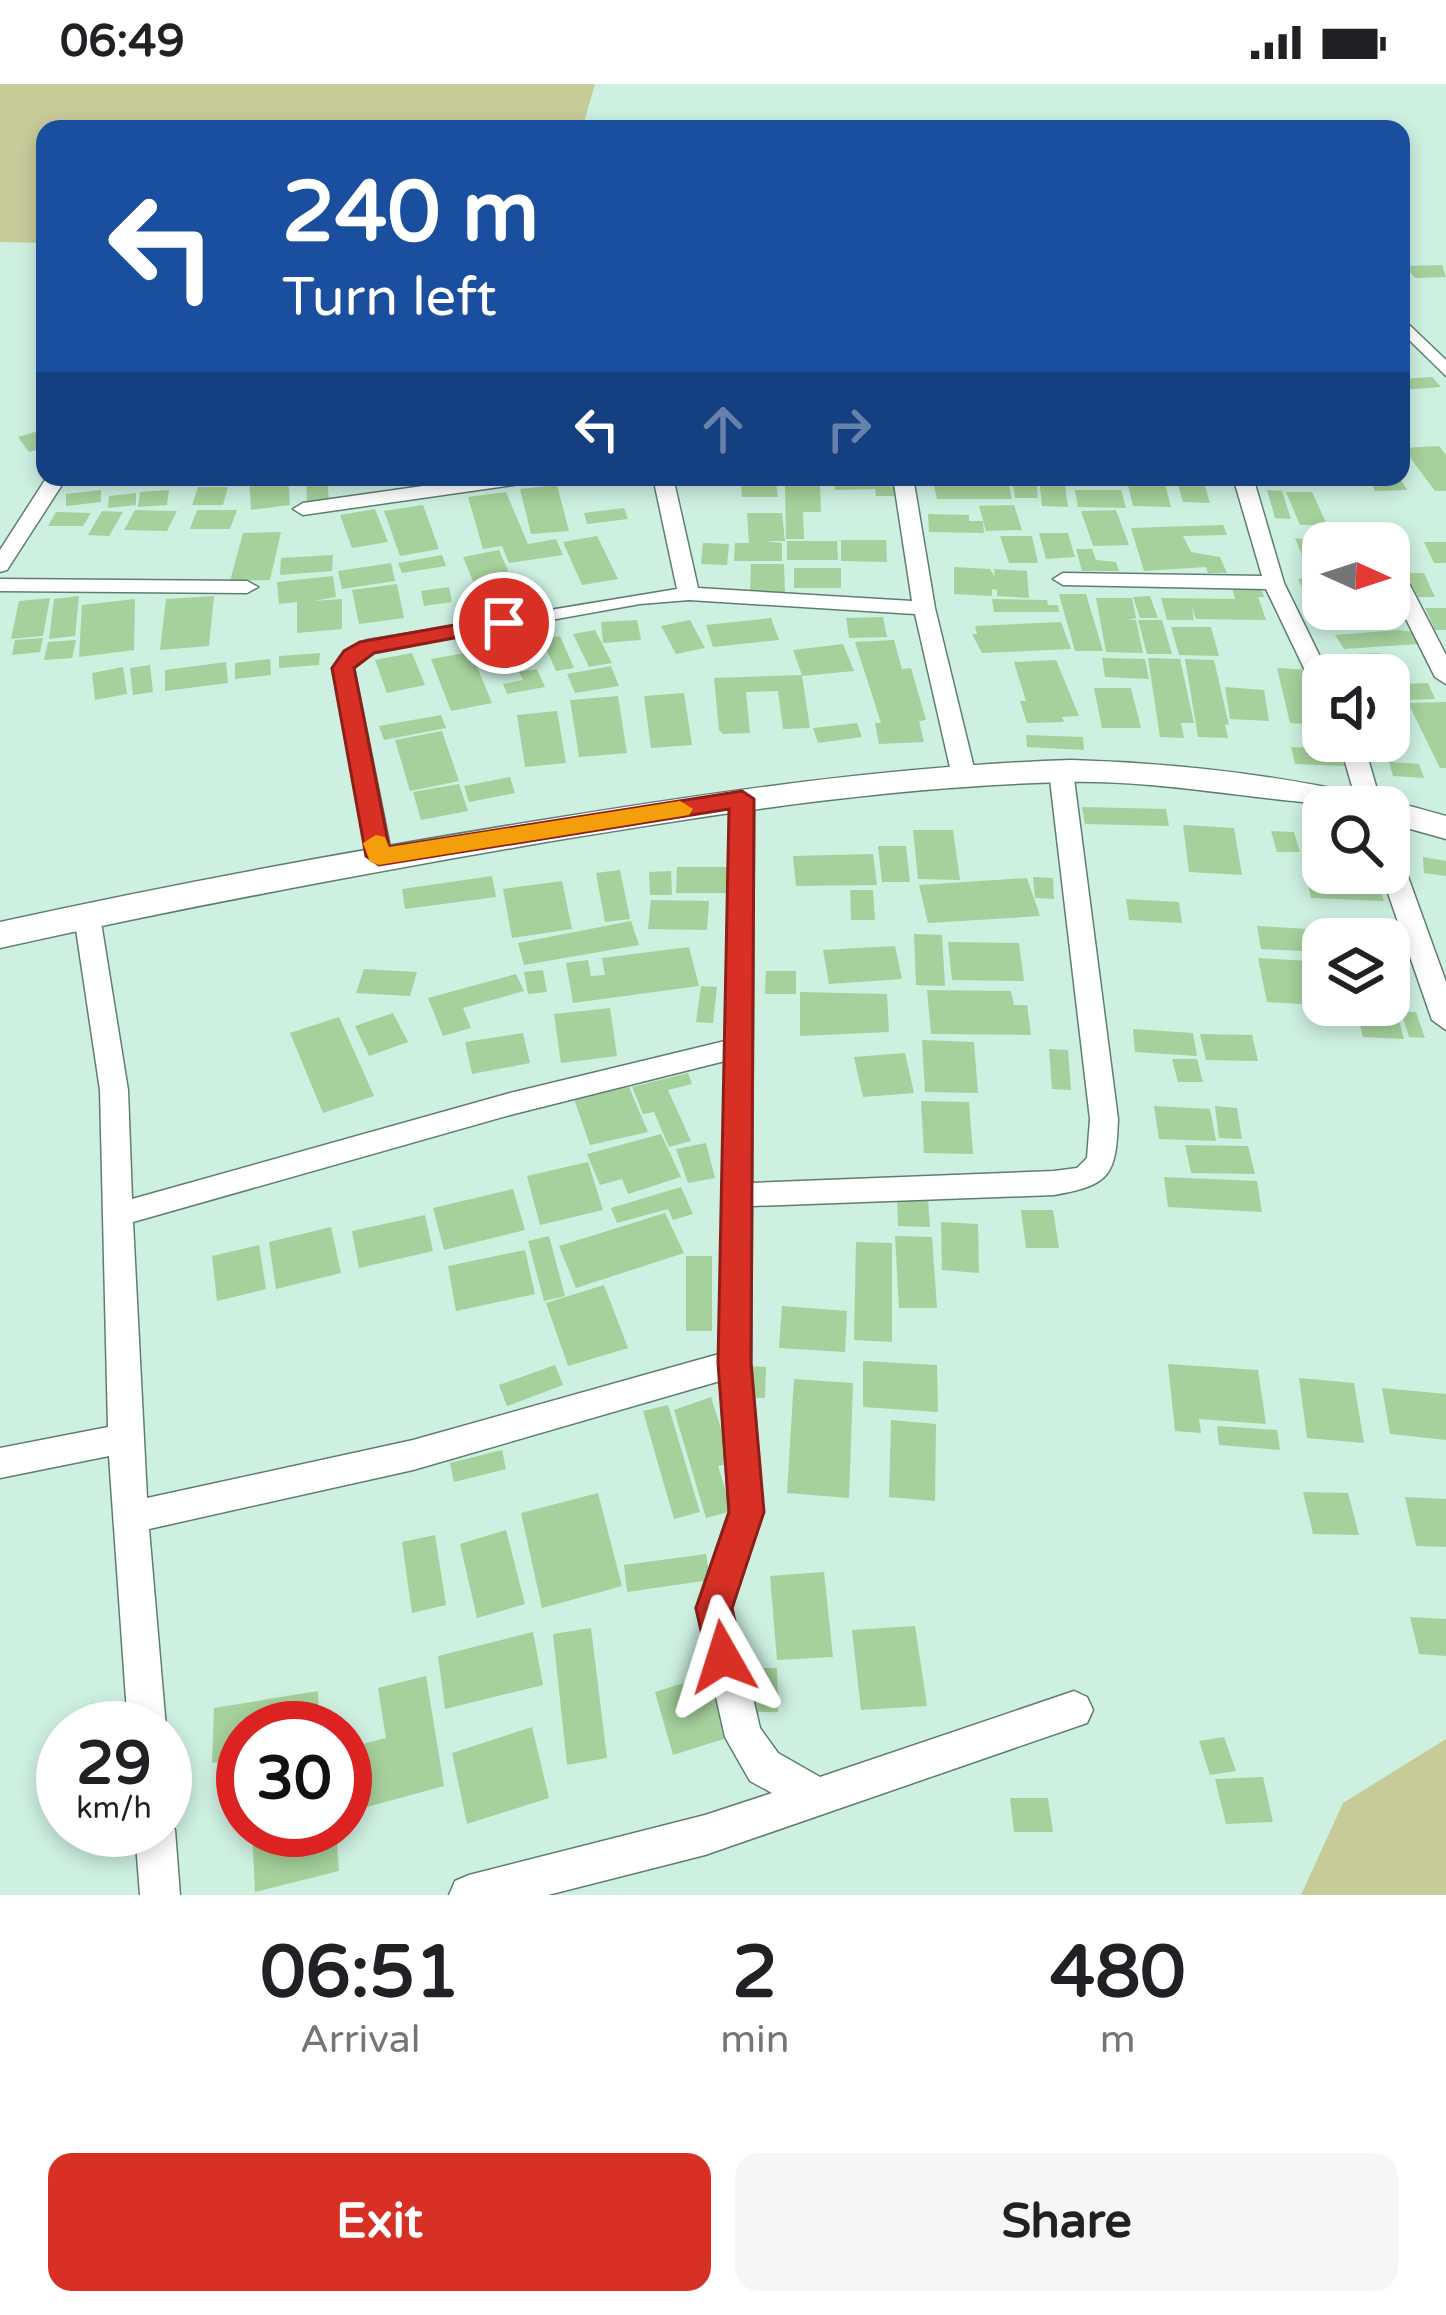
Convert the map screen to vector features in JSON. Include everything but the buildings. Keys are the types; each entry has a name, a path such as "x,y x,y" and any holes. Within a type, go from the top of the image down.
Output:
{"street":[{"path":"1410,330 1438,355 1446,371"},
{"path":"0,566 51,486"},
{"path":"304,509 464,486"},
{"path":"664,486 689,594"},
{"path":"904,486 924,608 964,776"},
{"path":"1246,486 1274,583 1308,654"},
{"path":"1063,579 1274,583"},
{"path":"0,585 247,587"},
{"path":"379,856 343,668 368,647 640,598 689,594 924,608"},
{"path":"1410,606 1446,677"},
{"path":"735,1195 1054,1183 1085,1178 1102,1162 1104,1119 1061,771"},
{"path":"0,935 379,856 742,799 1061,771 1265,782 1302,791"},
{"path":"742,799 734,1363 746,1512 714,1608 745,1737 782,1780 819,1797"},
{"path":"1410,818 1446,828"},
{"path":"1401,894 1446,1020"},
{"path":"87,916 114,1090 125,1438 145,1701"},
{"path":"117,1215 510,1104 737,1048"},
{"path":"130,1516 413,1456 734,1363"},
{"path":"0,1462 125,1438"},
{"path":"469,1895 705,1834 1074,1710"},
{"path":"157,1857 160,1895"}],"green space":[{"path":"0,84 595,84 585,120 36,120 36,243 0,242"},
{"path":"1446,1739 1446,1895 1301,1895 1343,1803"}],"slow traffic":[{"path":"376,843 379,856 680,809"}],"route":[{"path":"504,623 368,647 343,668 379,856 742,799 734,1363 746,1512 714,1608 723,1657"}]}
